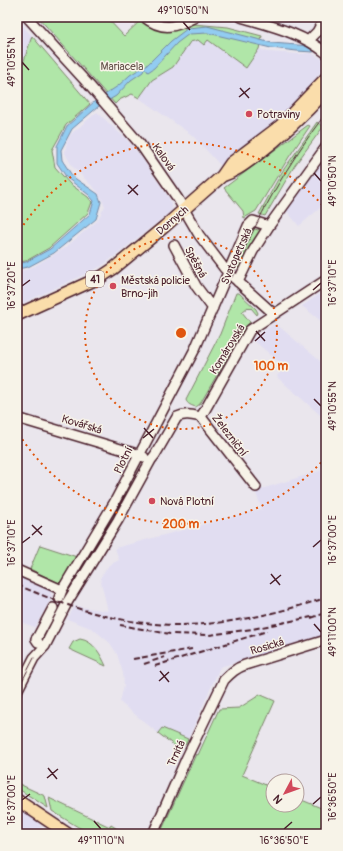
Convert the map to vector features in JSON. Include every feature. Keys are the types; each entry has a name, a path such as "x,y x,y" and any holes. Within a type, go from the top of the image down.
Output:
{"main road":[{"name":"Dornych","path":"17,315 107,273 159,232 222,176 232,163 280,126 326,78"},
{"name":"41","path":"222,176 237,170 285,133 326,91"},
{"path":"17,800 68,834"}],"street":[{"name":"Kalová","path":"27,17 96,92 151,159 184,209 199,235 228,273 274,314"},
{"path":"144,17 152,23 166,26 177,26 195,17"},
{"path":"241,17 296,34 310,41 325,52"},
{"path":"310,41 325,17"},
{"name":"Svatopetrská","path":"214,308 250,223 255,221 269,226 326,147"},
{"path":"238,282 269,226"},
{"name":"Spěšná","path":"174,245 202,296 214,308"},
{"name":"Komárovská","path":"201,417 248,334 253,328 326,280"},
{"name":"Plotní","path":"17,570 60,594 100,527 195,349 214,308"},
{"name":"Železniční","path":"150,460 155,455 177,417 189,414 201,417 256,487"},
{"name":"Kovářská","path":"17,418 139,454 150,460"},
{"path":"17,691 34,658 46,646 68,602 115,526 150,460"},
{"path":"38,642 36,639 53,608"},
{"name":"Rosická","path":"222,684 236,668 326,640"},
{"name":"Trnitá","path":"153,834 186,759 222,684"}],"shaded area":[{"path":"17,20 32,36 17,82"},
{"path":"208,40 246,68 259,49 268,52 299,54 311,53 324,60 325,63 324,67 296,105 275,125 223,168 192,135 139,98 152,80 173,67 190,42"},
{"path":"97,112 127,140 139,154 169,198 172,211 102,266 17,306 17,271 35,266 66,247 97,221 105,206 98,192 72,166 65,153 67,141 71,134"},
{"path":"326,157 326,203 299,226 286,210"},
{"path":"326,290 326,325 302,306"},
{"path":"275,323 326,366 326,420 278,378 277,376 285,367 252,339"},
{"path":"326,469 326,635 220,667 188,739 162,728 158,733 120,702 124,685 123,673 117,654 110,643 93,629 67,619 75,606 108,611 100,578 109,565 119,560 115,548 262,509 255,491"},
{"path":"17,574 49,588 51,591 52,597 35,627 17,621"},
{"path":"17,807 37,820 42,828 52,834 17,834"}],"green space":[{"name":"Mariacela","path":"38,17 106,17 124,36 142,19 162,29 175,30 193,24 228,27 262,36 259,49 246,68 208,40 204,45 198,40 190,42 173,67 152,80 139,98 132,94 119,100 115,104"},
{"path":"32,36 90,104 66,125 52,150 55,167 70,184 88,197 92,202 88,213 49,248 26,261 17,262 17,82"},
{"path":"317,122 323,127 295,165 265,216 259,214 282,172"},
{"path":"308,125 310,126 256,211 244,218 243,211 224,188"},
{"path":"252,228 258,230 260,228 264,230 241,269 235,267"},
{"path":"236,293 239,293 256,309 258,313 257,315 251,308 250,309 248,307 242,312 250,322 245,327 200,404 196,407 193,406 186,400 220,334"},
{"path":"40,545 77,557 62,583 59,583 30,569"},
{"path":"80,639 85,640 93,646 99,653 106,666 69,649 73,642"},
{"path":"259,694 275,701 242,775 265,785 265,813 305,813 305,801 326,810 326,834 160,834 196,754 198,755 219,709 239,708"},
{"path":"162,728 188,739 186,744 180,747 175,746 158,733"},
{"path":"17,783 45,796 48,808 17,788"},
{"path":"49,798 110,827 111,825 122,834 93,834 78,827 52,811"}],"water":[{"path":"207,26 272,43 310,46 320,44 326,40 326,46 313,52 297,51 271,48 208,33 189,34 177,43 154,68 148,72 144,69 143,72 131,80 116,96 99,106 72,129 61,150 62,160 73,177 98,194 101,202 96,219 54,253 28,267 17,269 17,264 26,262 50,249 90,214 94,201 89,195 67,178 57,163 57,146 67,126 95,101 118,86 130,75 148,64 171,41 188,28"}],"tram line":[{"path":"232,277 262,213 274,192 298,152 326,113"},
{"path":"17,691 34,658"}],"railway":[{"path":"17,585 94,613 124,620 154,624 211,624 239,620 296,607 326,598"},
{"path":"311,618 326,613"},
{"path":"120,625 170,634 209,635 252,629 316,616"},
{"path":"155,666 267,631"},
{"path":"133,659 192,649"},
{"path":"144,664 165,657"}],"place":[{"name":"Potraviny","path":"249,114"},
{"name":"Městská policie Brno-jih","path":"113,286"},
{"name":"Nová Plotní","path":"152,501"}]}
